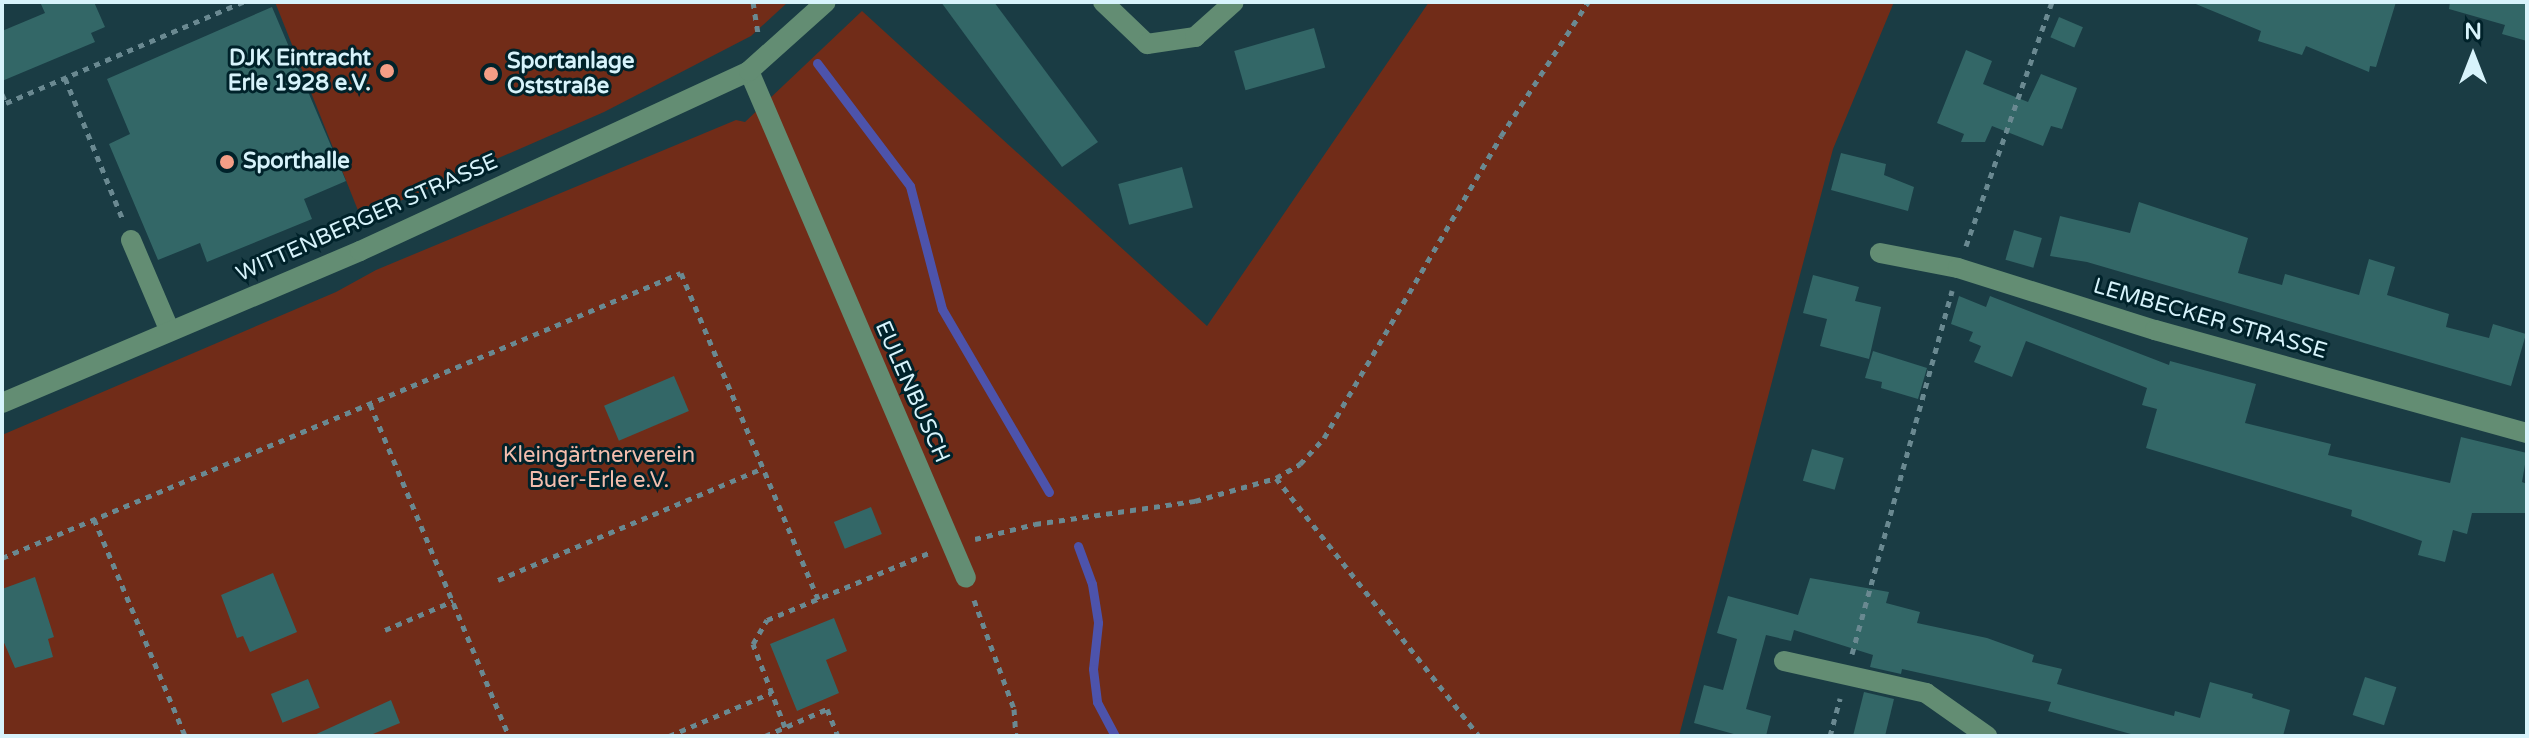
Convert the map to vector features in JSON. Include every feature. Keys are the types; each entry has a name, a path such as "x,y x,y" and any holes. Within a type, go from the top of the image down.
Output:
{"street":[{"name":"WITTENBERGER STRASSE","path":"2,403 169,329 360,251 749,71 826,2"},
{"path":"1103,2 1147,44 1195,37 1234,2"},
{"name":"EULENBUSCH","path":"749,71 966,578"},
{"path":"131,240 169,329"},
{"name":"LEMBECKER STRASSE","path":"1880,253 1958,268 2155,330 2527,433"},
{"path":"1784,661 1926,693 1987,736"}],"path":[{"path":"2,94 6,103 243,2"},
{"path":"785,727 753,644 767,620 953,544 1035,524 1195,501 1276,478 1300,464 1324,438 1501,136 1588,2"},
{"path":"1830,736 1958,268 2052,2"},
{"path":"65,78 131,240"},
{"path":"2,558 681,273 818,599"},
{"path":"370,404 509,736"},
{"path":"498,580 763,468"},
{"path":"1276,478 1479,736"},
{"path":"94,519 185,736"},
{"path":"966,578 1014,709 1016,736"},
{"path":"385,630 453,601"},
{"path":"669,736 771,693"},
{"path":"765,736 827,709 838,736"}],"green space":[{"name":"Sportanlage Oststraße","path":"275,2 788,2 751,36 604,112 361,218"},
{"name":"Kleingärtnerverein Buer-Erle e.V.","path":"1429,2 1894,2 1833,149 1679,736 2,736 2,435 336,292 376,270 736,120 745,122 862,11 1207,326"}],"building":[{"path":"40,2 94,2 105,27 91,33 95,42 2,81 2,31 45,13"},
{"path":"941,2 994,2 1098,142 1062,167"},
{"path":"2191,2 2396,2 2376,67 2370,66 2369,72 2306,46 2302,55 2258,41 2261,31"},
{"path":"2450,2 2527,2 2527,41 2502,34 2505,25 2449,9"},
{"name":"Sporthalle","path":"272,7 346,181 304,199 312,219 207,262 200,243 158,260 109,144 130,134 107,79"},
{"path":"2059,17 2083,27 2074,47 2050,37"},
{"path":"1314,28 1325,67 1246,90 1234,51"},
{"path":"1966,50 1992,61 1983,84 2028,102 2041,74 2077,88 2062,129 2051,126 2043,146 1992,126 1985,142 1961,142 1964,134 1937,123"},
{"path":"1841,153 1886,164 1884,175 1914,187 1908,211 1831,190"},
{"path":"1182,167 1193,208 1129,225 1118,184"},
{"path":"2139,202 2248,238 2238,273 2282,285 2285,274 2359,295 2369,259 2395,267 2387,295 2449,314 2446,327 2489,338 2493,324 2526,334 2511,386 2087,262 2050,256 2060,216 2130,233"},
{"path":"2014,230 2042,238 2033,268 2005,260"},
{"path":"1813,275 1859,287 1855,301 1881,307 1869,359 1820,346 1827,319 1803,313"},
{"path":"1959,296 1986,307 1990,296 2169,365 2170,361 2256,384 2245,423 2331,444 2328,455 2450,483 2461,437 2527,453 2522,482 2527,484 2527,513 2472,513 2467,534 2453,530 2445,562 2418,555 2422,541 2351,516 2352,510 2146,448 2157,409 2142,405 2147,388 2026,341 2012,377 1974,362 1981,346 1969,341 1973,332 1951,324"},
{"path":"1873,351 1927,368 1918,399 1881,388 1882,382 1865,378"},
{"path":"674,376 689,411 619,441 604,406"},
{"path":"1812,449 1844,458 1835,490 1803,481"},
{"path":"871,507 882,534 845,549 834,522"},
{"path":"273,573 297,632 250,652 243,636 237,638 221,595"},
{"path":"35,577 54,637 48,639 53,657 15,668 2,638 2,589"},
{"path":"1810,578 1889,592 1886,603 1920,612 1917,623 1987,638 2034,655 2032,662 2062,669 2057,684 2174,716 2175,711 2200,718 2210,682 2253,694 2252,698 2290,710 2283,736 2138,736 2048,711 2051,702 1902,669 1901,674 1870,667 1873,655 1794,630 1791,641 1766,635 1746,709 1771,716 1766,736 1741,736 1694,723 1704,685 1723,690 1737,639 1717,633 1728,596 1798,615"},
{"path":"834,618 847,651 826,660 839,693 797,711 770,644"},
{"path":"2365,677 2396,687 2384,725 2353,715"},
{"path":"308,679 320,708 283,723 271,694"},
{"path":"1864,692 1894,699 1885,736 1853,736"},
{"path":"391,700 400,723 368,736 312,736"}],"waterway":[{"path":"817,63 910,186 942,309 1049,492"},
{"path":"1078,546 1092,584 1098,623 1093,669 1097,702 1115,736"}],"place":[{"name":"DJK Eintracht Erle 1928 e.V.","path":"387,71"},
{"name":"Sportanlage Oststraße","path":"491,74"},
{"name":"Sporthalle","path":"227,162"}]}
